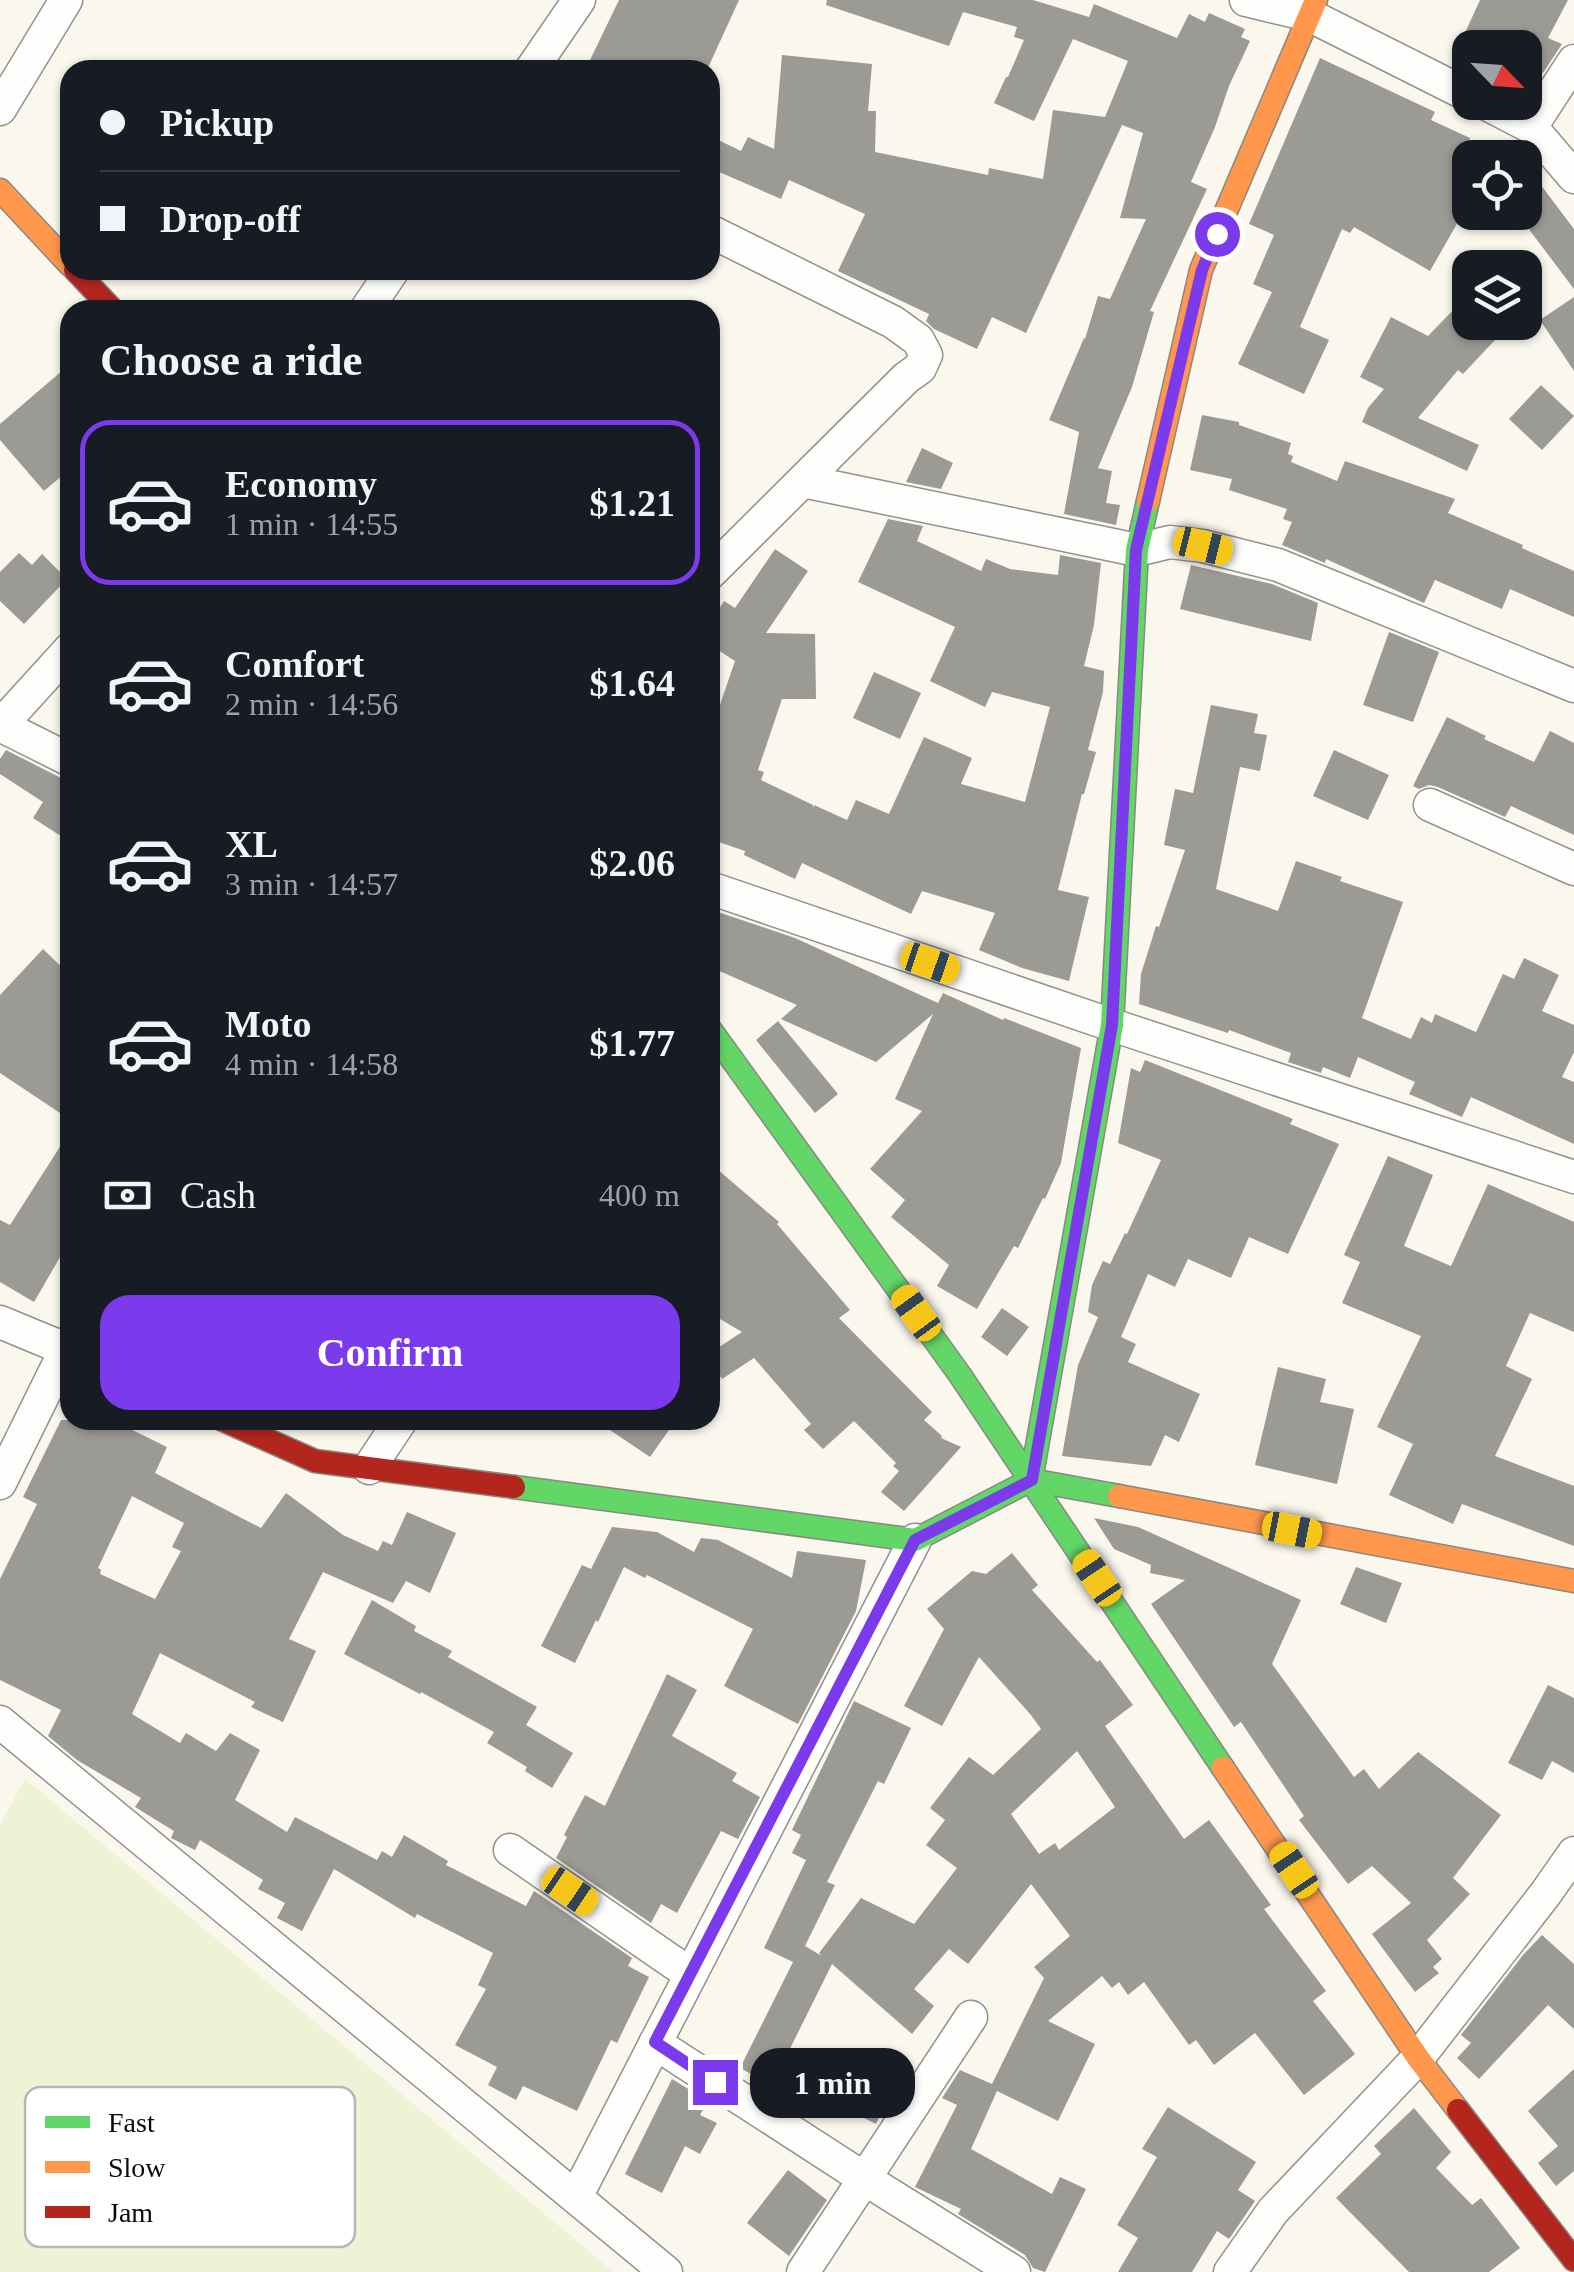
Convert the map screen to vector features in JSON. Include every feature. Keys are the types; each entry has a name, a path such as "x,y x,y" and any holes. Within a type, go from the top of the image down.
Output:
{"main road":[{"path":"1032,1480 1112,1025 1136,550 1202,270 1312,7"},
{"path":"0,190 60,254"},
{"path":"84,280 103,300"},
{"path":"720,1046 960,1375 1418,2058 1574,2260"},
{"path":"246,1430 316,1461 915,1540 1032,1480 1574,1581"}],"street":[{"path":"0,109 66,0"},
{"path":"538,60 579,0"},
{"path":"1246,0 1312,7 1452,86"},
{"path":"1531,126 1574,61"},
{"path":"1519,120 1531,126 1574,177"},
{"path":"720,236 893,322 918,340 926,355 920,368 720,563"},
{"path":"803,481 1136,550 1170,542 1278,565 1574,686"},
{"path":"60,659 0,726 60,755"},
{"path":"1430,805 1574,869"},
{"path":"720,891 1574,1177"},
{"path":"0,1322 60,1344"},
{"path":"0,1483 60,1363"},
{"path":"369,1468 394,1430"},
{"path":"576,2197 915,1540"},
{"path":"0,1722 666,2272"},
{"path":"510,1850 690,1974"},
{"path":"1230,2272 1274,2211 1418,2058 1574,1852"},
{"path":"803,2272 971,2016"},
{"path":"655,2042 1014,2272"}],"green space":[{"path":"25,1779 614,2272 0,2272 0,1825"}],"building":[{"path":"619,0 739,0 712,60 590,60"},
{"path":"827,0 1033,0 1089,17 1094,4 1177,38 1189,14 1205,22 1209,13 1245,29 1241,37 1250,41 1191,182 1207,189 1150,311 1154,312 1132,387 1098,468 1112,471 1106,503 1120,505 1116,525 1064,514 1079,432 1049,420 1085,339 1098,296 1110,299 1146,219 1120,218 1143,133 1122,125 1026,333 992,317 977,349 934,329 926,321 929,314 838,271 865,214 789,180 781,199 720,172 720,141 741,151 748,137 774,149 782,55 872,64 868,111 876,111 875,152 988,175 989,168 1043,179 1053,110 1105,117 1128,61 1073,39 1034,121 994,103 1024,40 1014,37 1017,27 963,12 949,46 826,5"},
{"path":"1480,0 1568,0 1548,38 1562,44 1543,73 1542,30 1466,30"},
{"path":"1320,58 1435,112 1431,120 1470,138 1452,140 1453,230 1430,271 1354,227 1350,233 1342,229 1300,327 1329,340 1304,394 1238,364 1272,292 1253,284 1274,235 1249,224"},
{"path":"1542,187 1574,229 1574,289 1530,230 1542,230"},
{"path":"1574,297 1574,371 1542,323 1542,319"},
{"path":"1452,311 1452,340 1495,340 1463,374 1458,370 1418,418 1479,445 1467,471 1362,422 1384,389 1360,377 1391,317 1428,336"},
{"path":"60,373 60,477 44,491 0,440 0,424"},
{"path":"1541,385 1574,416 1542,450 1509,419"},
{"path":"1202,415 1239,422 1291,443 1291,462 1337,481 1345,461 1455,499 1448,513 1574,571 1574,617 1510,589 1502,609 1435,580 1424,603 1326,559 1325,563 1282,545 1292,522 1283,519 1287,509 1229,490 1232,479 1190,470"},
{"path":"922,448 953,463 941,489 906,482"},
{"path":"888,519 923,526 917,541 981,571 986,559 1010,569 1058,575 1060,555 1101,563 1094,625 1084,666 1104,671 1103,692 1088,750 1096,752 1058,890 1089,897 1069,981 1022,968 979,950 995,913 922,891 911,914 802,863 795,879 744,855 745,851 720,842 720,705 735,661 720,651 720,607 724,601 735,608 775,549 808,571 766,633 815,634 816,699 782,699 758,770 764,772 761,780 813,808 814,805 847,820 856,800 889,814 924,737 972,758 961,784 1025,802 1050,707 992,692 985,707 930,681 955,627 858,582"},
{"path":"19,553 32,565 42,554 60,572 60,586 24,624 0,601 0,572"},
{"path":"1191,565 1272,584 1318,603 1311,641 1180,609"},
{"path":"1389,632 1439,652 1413,722 1363,705"},
{"path":"874,672 921,693 900,739 853,718"},
{"path":"1211,705 1258,714 1254,733 1267,735 1260,771 1240,767 1216,889 1278,911 1296,861 1403,902 1362,1018 1411,1039 1421,1017 1432,1023 1435,1014 1476,1032 1503,974 1514,979 1524,958 1559,975 1542,1011 1574,1025 1574,1052 1562,1077 1574,1082 1574,1144 1471,1097 1462,1117 1409,1094 1415,1082 1358,1057 1350,1078 1323,1067 1321,1073 1288,1062 1291,1053 1139,1004 1141,974 1185,850 1164,845 1175,789 1193,793"},
{"path":"1447,717 1534,762 1550,731 1574,743 1574,835 1511,806 1505,817 1438,787 1413,786"},
{"path":"6,750 60,777 60,836 33,818 43,802 0,774 0,759"},
{"path":"1334,750 1389,775 1368,820 1313,796"},
{"path":"720,913 795,938 938,1003 943,993 1081,1048 1061,1163 1018,1248 1014,1246 977,1309 937,1286 949,1265 891,1217 905,1200 870,1169 922,1111 895,1099 933,1014 876,1062 781,1019 797,1005 720,971"},
{"path":"43,949 60,965 60,1113 0,1073 0,995"},
{"path":"778,1021 838,1094 815,1113 756,1040"},
{"path":"1145,1060 1293,1119 1290,1124 1339,1144 1288,1254 1249,1237 1231,1278 1188,1259 1175,1287 1148,1274 1121,1337 1136,1344 1128,1362 1200,1394 1179,1442 1165,1435 1151,1466 1062,1456 1078,1365 1098,1317 1088,1312 1092,1285 1103,1261 1110,1264 1127,1234 1161,1160 1118,1143 1131,1068 1140,1072"},
{"path":"60,1147 60,1257 34,1302 0,1282 0,1220 10,1225"},
{"path":"1388,1156 1433,1175 1404,1246 1451,1266 1488,1184 1574,1222 1574,1332 1530,1313 1506,1366 1532,1379 1495,1456 1574,1486 1574,1546 1462,1504 1453,1524 1389,1495 1413,1444 1377,1427 1421,1336 1342,1303 1360,1262 1344,1255"},
{"path":"720,1172 779,1222 850,1310 839,1318 932,1412 924,1420 941,1438 961,1447 904,1511 881,1492 899,1471 893,1466 896,1463 854,1421 823,1449 804,1430 811,1424 754,1358 722,1379 720,1346 742,1332 720,1319"},
{"path":"1002,1308 1029,1327 1007,1356 981,1337"},
{"path":"1278,1367 1326,1379 1320,1402 1354,1409 1337,1484 1255,1465"},
{"path":"60,1422 60,1430 132,1430 167,1447 155,1473 261,1528 286,1493 343,1535 378,1551 383,1541 392,1545 407,1512 456,1533 430,1593 406,1581 393,1603 323,1572 289,1639 316,1651 283,1722 251,1707 255,1702 160,1653 132,1714 180,1743 186,1733 216,1751 230,1733 260,1750 235,1800 287,1832 295,1817 377,1860 382,1851 392,1857 404,1835 448,1861 446,1865 526,1906 534,1891 632,1958 628,1966 649,1977 617,2043 611,2040 577,2111 523,2086 516,2100 488,2085 497,2067 455,2045 486,1989 478,1985 493,1953 417,1914 415,1918 334,1869 302,1931 277,1918 285,1903 258,1889 263,1880 200,1840 195,1850 171,1838 174,1831 135,1807 141,1798 77,1760 48,1736 61,1710 0,1680 0,1579 37,1504 23,1497","holes":["132,1496 184,1523 172,1547 181,1551 155,1599 100,1574 98,1568"]},
{"path":"610,1430 669,1430 650,1457"},
{"path":"1094,1518 1138,1527 1301,1600 1272,1664 1354,1777 1364,1769 1379,1789 1418,1752 1501,1815 1453,1878 1470,1894 1427,1940 1442,1959 1433,1967 1439,1973 1415,1992 1372,1934 1411,1903 1372,1866 1348,1884 1299,1820 1304,1816 1241,1722 1234,1727 1151,1604 1185,1580 1150,1573 1151,1565 1114,1549"},
{"path":"612,1527 657,1532 694,1552 701,1538 718,1540 792,1578 797,1551 866,1560 856,1611 798,1724 724,1686 753,1629 624,1567 575,1663 541,1646 582,1565 591,1569"},
{"path":"1012,1553 1038,1585 1032,1590 1097,1662 1100,1660 1133,1705 1105,1726 1184,1839 1209,1820 1271,1905 1264,1909 1326,1991 1313,2001 1355,2054 1304,2095 1255,2033 1214,2065 1196,2040 1189,2045 1144,1982 1128,1995 1119,1982 1112,1988 1102,1976 1048,2021 1095,2044 1058,2121 997,2091 971,2149 1052,2194 1060,2177 1086,2189 1045,2272 1033,2268 1025,2255 958,2214 961,2209 915,2187 957,2105 942,2098 960,2070 992,2084 1044,1978 1034,1967 1070,1936 1031,1884 968,1964 949,1949 914,1989 934,2006 912,2034 832,1964 772,2085 740,2068 793,1962 764,1948 806,1860 792,1853 801,1835 792,1830 854,1701 911,1728 884,1784 878,1781 827,1882 835,1885 805,1946 822,1956 819,1953 861,1898 914,1924 957,1868 926,1845 945,1820 930,1808 969,1757 993,1775 1041,1729 979,1657 942,1726 904,1706 944,1629 927,1609 972,1571 986,1574","holes":["1077,1751 1115,1807 1059,1850 1055,1843 1039,1854 1011,1814"]},
{"path":"1356,1567 1402,1583 1386,1623 1340,1604"},
{"path":"372,1600 416,1626 414,1631 452,1651 448,1657 537,1707 526,1725 573,1753 552,1788 525,1771 527,1767 487,1743 494,1732 344,1654"},
{"path":"667,1674 697,1690 672,1736 737,1773 732,1781 760,1797 738,1839 721,1831 677,1913 661,1904 651,1923 556,1858 585,1795 605,1806"},
{"path":"1548,1685 1574,1698 1574,1773 1552,1761 1542,1780 1508,1763"},
{"path":"1542,1935 1574,1964 1574,2029 1548,2005 1479,2079 1457,2058 1471,2043 1461,2035"},
{"path":"858,2061 891,2093 876,2124 836,2104"},
{"path":"1574,2069 1574,2171 1556,2186 1538,2163 1558,2146 1528,2111"},
{"path":"672,2079 708,2101 700,2115 717,2123 700,2154 685,2146 662,2193 625,2174"},
{"path":"1168,2107 1256,2162 1238,2190 1255,2201 1229,2239 1217,2231 1192,2272 1118,2272 1138,2238 1117,2225 1157,2157 1142,2149"},
{"path":"1414,2108 1451,2152 1436,2168 1472,2205 1481,2198 1520,2248 1489,2272 1409,2272 1336,2198 1381,2154 1374,2146"},
{"path":"788,2170 827,2200 789,2256 747,2223"}],"traffic: fast":[{"path":"1031,1480 1112,1025 1137,550 1148,501"},
{"path":"720,1043 960,1375 1223,1768"},
{"path":"514,1487 915,1540 1031,1480 1119,1496"}],"traffic: slow":[{"path":"1148,501 1201,270 1316,0"},
{"path":"0,190 60,254"},
{"path":"1119,1496 1574,1581"},
{"path":"1223,1768 1418,2058 1458,2110"}],"traffic: jam":[{"path":"84,280 104,300"},
{"path":"245,1430 315,1461 514,1487"},
{"path":"1458,2110 1574,2260"}],"route":[{"path":"715,2082 655,2042 915,1540 1032,1480 1112,1025 1136,550 1202,270 1217,234"}]}
